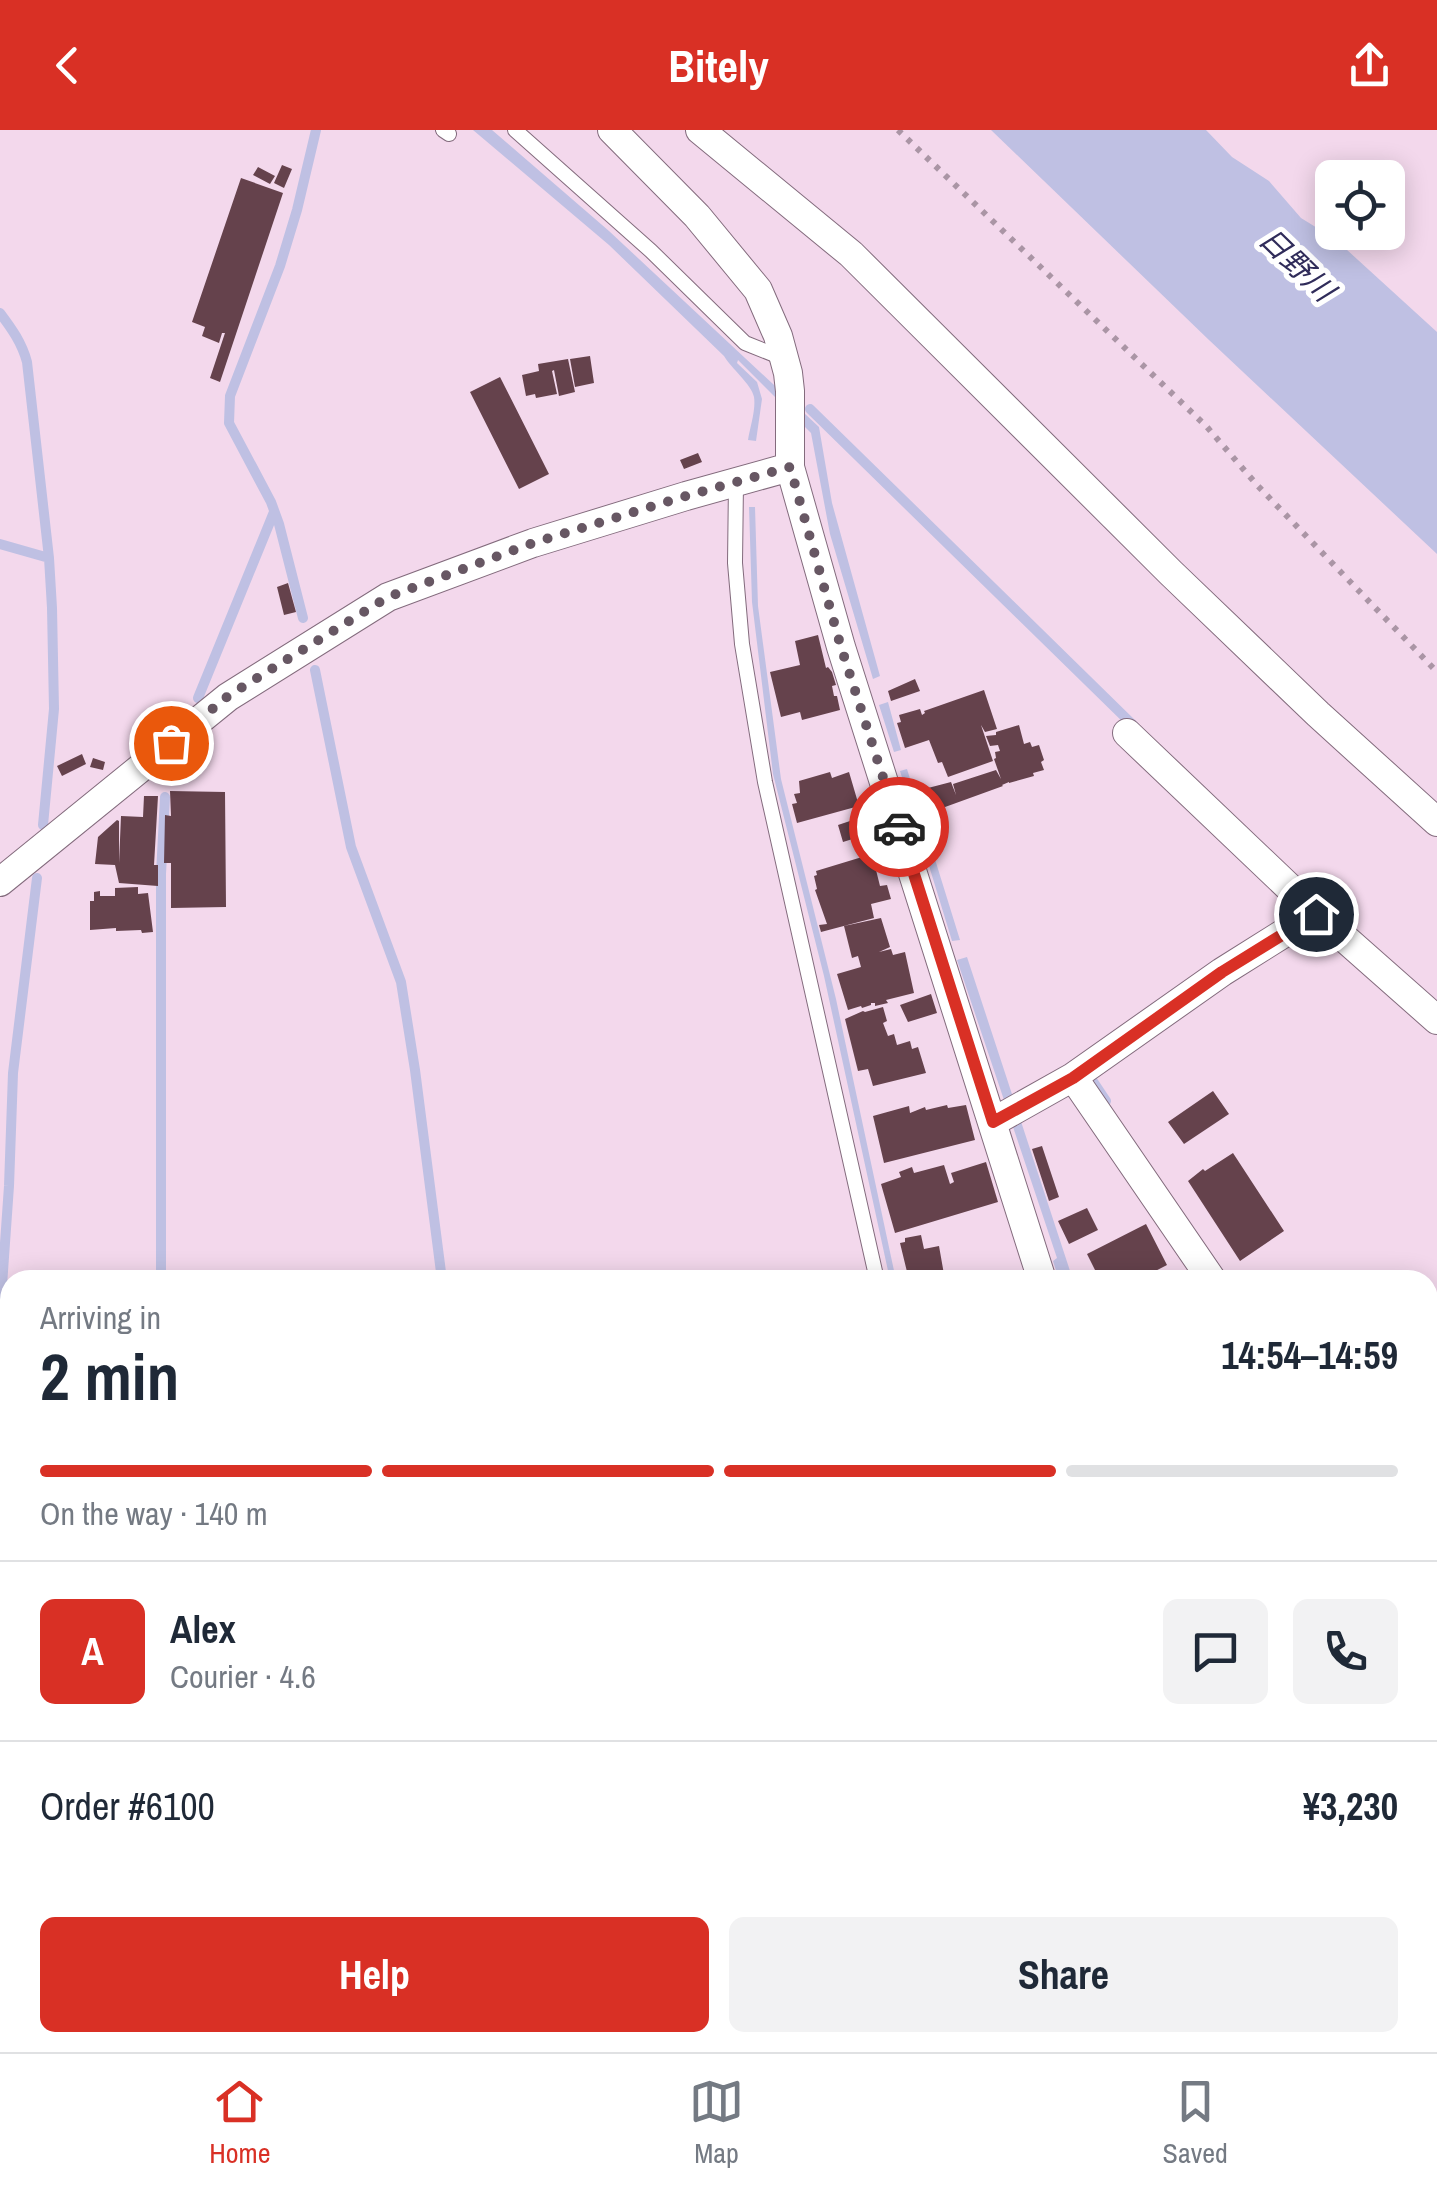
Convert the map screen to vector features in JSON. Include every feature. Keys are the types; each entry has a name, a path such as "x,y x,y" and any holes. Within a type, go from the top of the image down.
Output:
{"street":[{"path":"612,130 698,216 758,290 778,336 785,360 790,467 841,647 1006,1115 1040,1270"},
{"path":"700,130 851,254 1170,573 1437,822"},
{"path":"0,882 228,696 388,597 533,543 790,467"},
{"path":"1127,733 1316,914 1437,1020"},
{"path":"1006,1115 1073,1078 1222,972 1316,914"},
{"path":"1073,1078 1205,1270"}],"lane":[{"path":"515,130 652,251 744,343 785,360"},
{"path":"736,483 735,563 742,644 766,782 875,1270"}],"path":[{"path":"898,130 1207,428 1256,485 1437,672"}],"water":[{"path":"473,130 492,130 609,231 819,427 832,503 880,676 873,679 830,534 811,433 738,360 757,382 762,399 756,441 748,440 754,397 724,356 609,245"},
{"name":"日野川","path":"991,130 1206,130 1232,157 1269,181 1301,218 1315,227 1315,250 1347,250 1437,332 1437,554"},
{"path":"749,507 755,507 758,606 781,779 836,999 894,1270 888,1270 824,976 773,774 752,602"},
{"path":"888,702 901,750 894,752 879,705"},
{"path":"907,769 960,940 952,941 900,771"},
{"path":"967,957 1070,1270 1056,1270 1053,1261 1057,1258 957,960"}],"building":[{"path":"282,165 292,169 284,188 274,183"},
{"path":"258,167 275,176 270,184 253,175"},
{"path":"241,178 283,193 220,382 210,378 225,333 219,343 202,336 205,327 192,322"},
{"path":"590,356 594,383 575,387 570,359"},
{"path":"568,359 575,392 559,396 554,370 557,394 526,396 522,375 539,371 538,364"},
{"path":"500,377 549,474 519,489 470,392"},
{"path":"698,453 702,462 684,469 680,460"},
{"path":"288,583 296,612 284,615 277,587"},
{"path":"818,635 826,668 832,672 836,685 832,686 840,710 802,720 800,712 781,717 770,672 800,665 795,641"},
{"path":"915,679 920,691 891,701 888,691"},
{"path":"984,690 997,729 985,732 981,725 993,761 948,777 929,740 905,748 897,723 901,722 899,715 920,709 922,715"},
{"path":"1019,725 1024,744 1039,745 1044,770 934,811 928,788 951,782 956,795 953,784 996,770 1001,779 994,759 995,752 1000,751 998,745 990,746 986,736"},
{"path":"82,754 86,764 62,776 57,766"},
{"path":"93,758 105,762 103,770 90,767"},
{"path":"830,772 832,778 849,772 859,806 797,823 792,804 797,803 794,794 800,793 799,781"},
{"path":"170,791 225,792 226,907 171,908 171,863 164,863 165,815 171,816"},
{"path":"144,796 158,796 154,865 158,865 158,886 119,883 115,865 95,864 98,837 117,820 119,863 121,816 143,817"},
{"path":"871,814 878,831 843,842 838,825"},
{"path":"872,854 880,886 887,885 891,899 871,904 874,918 821,932 819,925 827,924 815,890 816,871"},
{"path":"138,887 138,894 148,893 153,932 90,930 90,901 94,901 94,892 115,896 115,888"},
{"path":"881,918 890,947 879,952 905,952 914,993 886,1000 888,1003 848,1010 837,974 861,967 858,956 852,958 844,926"},
{"path":"931,994 937,1013 908,1022 900,1005"},
{"path":"883,1007 888,1036 894,1034 897,1045 910,1041 912,1049 918,1047 926,1073 873,1086 868,1069 858,1071 845,1019"},
{"path":"1213,1091 1229,1114 1184,1144 1168,1122"},
{"path":"966,1105 975,1140 884,1163 873,1116 909,1106 910,1113"},
{"path":"1042,1146 1059,1197 1049,1201 1032,1149"},
{"path":"1233,1153 1284,1231 1240,1261 1188,1181"},
{"path":"986,1162 998,1202 895,1233 881,1184 901,1177 899,1172 912,1167 914,1173 944,1165 950,1184 954,1182 951,1173"},
{"path":"1087,1208 1098,1230 1069,1244 1058,1221"},
{"path":"1146,1224 1167,1265 1157,1270 1095,1270 1087,1254"},
{"path":"921,1235 924,1249 939,1246 943,1270 907,1270 900,1243"}],"waterway":[{"path":"303,618 271,502 229,423 230,396 280,266 316,130"},
{"path":"0,313 27,362 49,558 54,709 43,825"},
{"path":"810,409 1134,726"},
{"path":"198,698 274,512"},
{"path":"0,544 49,558"},
{"path":"315,670 351,847 401,982 441,1270"},
{"path":"161,1270 161,874 165,797"},
{"path":"3,1270 13,1073 37,878"},
{"path":"1090,1077 1106,1101"}],"way so far":[{"path":"171,743 228,696 388,597 533,543 790,467 841,647 899,827"}],"route":[{"path":"899,827 993,1122 1073,1078 1222,972 1316,914"}]}
